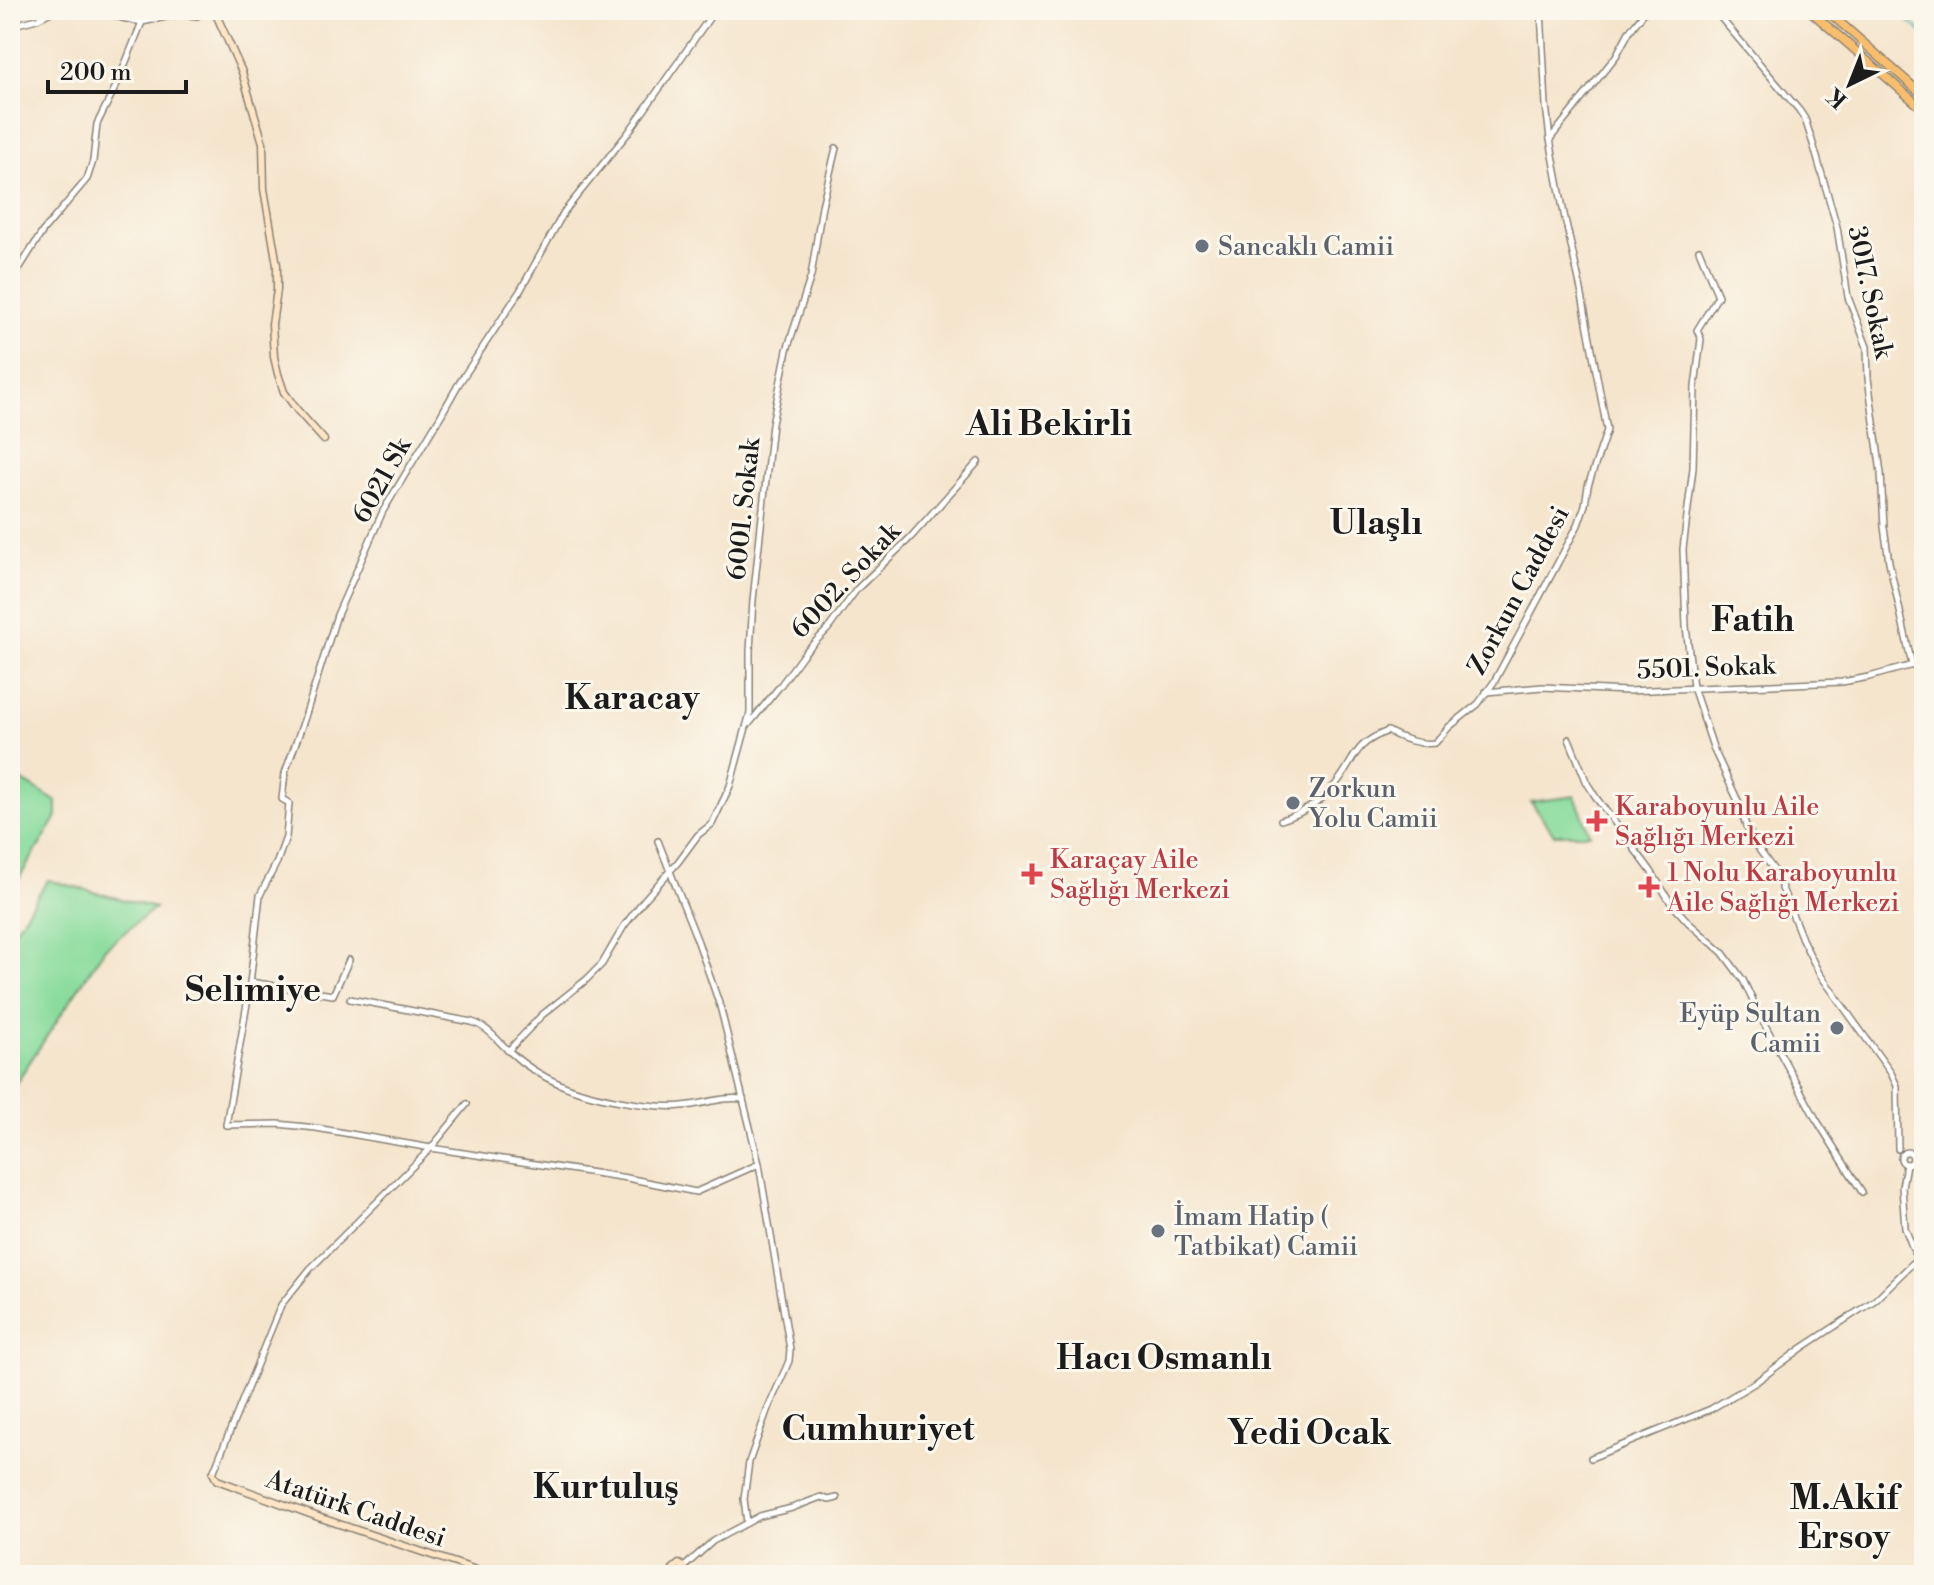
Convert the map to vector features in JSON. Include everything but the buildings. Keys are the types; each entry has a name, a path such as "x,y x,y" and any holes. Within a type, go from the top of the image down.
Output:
{"highway":[{"path":"10,16 17,10"},
{"path":"1809,10 1924,110"},
{"path":"1826,10 1924,96"}],"main road":[{"path":"214,10 242,72 263,143 264,189 277,265 272,324 278,374 284,392 324,440"},
{"name":"Atatürk Caddesi","path":"213,1473 217,1480 282,1504 491,1575"},
{"path":"674,1573 677,1564 694,1575"}],"street":[{"path":"10,26 37,19 55,10"},
{"path":"98,10 142,22 180,14 197,16 207,10"},
{"name":"6021 Sk","path":"431,1148 316,1128 278,1124 226,1125 250,982 260,895 286,837 289,803 282,799 285,773 337,615 383,511 458,385 520,291 564,212 628,133 715,10"},
{"name":"Zorkun Caddesi","path":"1281,820 1311,808 1335,785 1355,752 1365,743 1388,731 1415,741 1435,743 1449,727 1478,704 1500,672 1578,525 1585,505 1588,486 1607,430 1550,139 1541,10"},
{"path":"1550,139 1616,56 1646,10"},
{"name":"3017. Sokak","path":"1714,10 1799,110 1814,147 1837,227 1848,297 1867,347 1884,527 1912,665"},
{"path":"10,283 43,231 87,179 93,161 97,124 142,22"},
{"name":"6001. Sokak","path":"508,1051 542,1015 602,964 631,917 698,835 712,824 730,786 750,713 753,600 772,424 787,350 811,276 822,206 836,148"},
{"path":"1699,250 1718,296 1697,330 1701,339 1695,387 1693,468 1683,549 1685,615 1693,687 1714,750 1739,803 1746,826 1776,873 1819,973 1891,1073 1897,1086 1898,1149"},
{"name":"6002. Sokak","path":"746,728 857,589 910,538 978,462"},
{"name":"5501. Sokak","path":"1486,692 1542,687 1627,691 1842,682 1924,662"},
{"path":"1569,739 1587,783 1671,903 1723,953 1743,980 1816,1119 1862,1192"},
{"path":"658,841 717,996 759,1164 790,1355 749,1462 744,1499 747,1523"},
{"path":"250,982 333,995 349,960"},
{"path":"350,999 482,1025 524,1064 581,1092 657,1106 680,1107 731,1097 743,1099"},
{"path":"213,1473 281,1305 310,1269 431,1148 467,1104"},
{"path":"431,1148 696,1192 759,1164"},
{"path":"1906,1164 1924,1151"},
{"path":"1906,1164 1901,1161 1902,1155 1909,1153 1913,1157"},
{"path":"1591,1458 1717,1405 1772,1371 1883,1293 1917,1259 1905,1228 1902,1187 1906,1164"},
{"path":"684,1570 713,1541 760,1516 821,1497 829,1500 837,1498"}],"green space":[{"path":"10,773 57,802 57,817 10,893"},
{"path":"1575,796 1590,834 1554,834 1531,802"},
{"path":"48,880 155,908 105,948 10,1092 10,937"}],"waterway":[{"path":"1895,10 1924,34"}],"place":[{"name":"Sancaklı Camii","path":"1202,246"},
{"name":"Zorkun Yolu Camii","path":"1293,803"},
{"name":"Karaboyunlu Aile Sağlığı Merkezi","path":"1597,821"},
{"name":"Karaçay Aile Sağlığı Merkezi","path":"1032,874"},
{"name":"1 Nolu Karaboyunlu Aile Sağlığı Merkezi","path":"1649,887"},
{"name":"Eyüp Sultan Camii","path":"1837,1028"},
{"name":"İmam Hatip ( Tatbikat) Camii","path":"1158,1231"}],"district":[{"name":"Ali Bekirli","path":"1049,423"},
{"name":"Ulaşlı","path":"1376,522"},
{"name":"Fatih","path":"1753,619"},
{"name":"Karacay","path":"632,697"},
{"name":"Selimiye","path":"253,989"},
{"name":"Hacı Osmanlı","path":"1164,1357"},
{"name":"Cumhuriyet","path":"878,1428"},
{"name":"Yedi Ocak","path":"1309,1432"},
{"name":"Kurtuluş","path":"606,1486"},
{"name":"M.Akif Ersoy","path":"1844,1516"}]}
